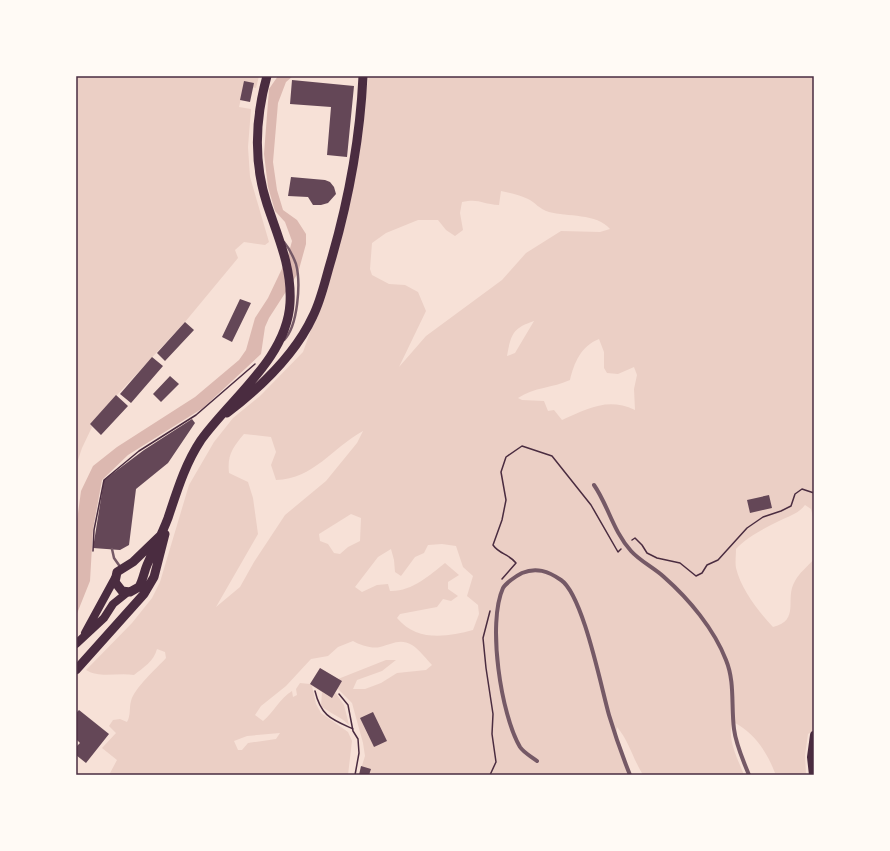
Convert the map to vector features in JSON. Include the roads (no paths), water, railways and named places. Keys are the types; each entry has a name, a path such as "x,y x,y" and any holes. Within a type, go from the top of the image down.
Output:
{"highway":[{"path":"161,535 152,546 124,567 115,578 118,588 129,592 136,590 141,583 161,535 181,481 193,454 216,422 259,372 275,348 285,326 294,290 286,256 261,181 256,148 258,113 268,76"},
{"path":"216,422 241,403 285,359 313,316 320,299 343,217 353,167 363,76"},
{"path":"76,670 144,594 154,577 163,543 167,519"},
{"path":"124,567 133,566 138,570 141,583 140,597 136,603"},
{"path":"129,592 129,610"}],"main road":[{"path":"84,636 115,578"},
{"path":"76,644 100,622 113,604 129,592"},
{"path":"813,775 811,758 814,735"}],"street":[{"path":"594,484 602,497 617,532 631,551 665,578 694,608 719,643 732,680 734,730 738,748 749,775"},
{"path":"537,761 521,749 506,710 498,664 497,630 498,613 504,588 517,576 527,571 539,569 551,573 563,581 571,590 583,621 610,717 630,775"}],"lane":[{"path":"112,549 114,558 124,567"}]}
